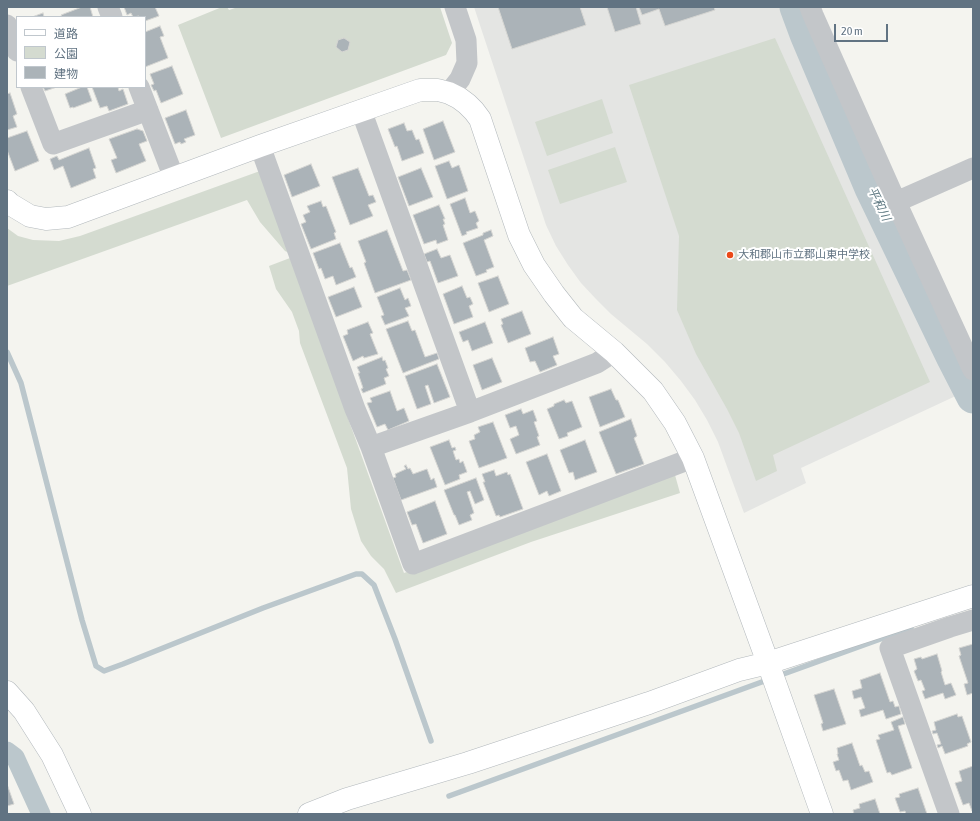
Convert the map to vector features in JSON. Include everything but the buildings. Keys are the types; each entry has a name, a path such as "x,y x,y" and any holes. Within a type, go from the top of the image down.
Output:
{"street":[{"path":"449,93 460,79 467,62 466,40 455,7"},
{"path":"810,7 896,202 973,370"},
{"path":"7,25 16,48"},
{"path":"31,88 53,144 148,110"},
{"path":"139,88 174,178"},
{"path":"7,200 10,204 30,216 46,219 68,217 260,146 420,90 438,90 449,93 467,104 480,119 519,235 534,265 573,318 614,352 653,391 675,423 693,458 822,814"},
{"path":"362,110 470,412"},
{"path":"260,146 413,564 693,458"},
{"path":"896,202 973,168"},
{"path":"370,447 470,412 597,363 614,352"},
{"path":"309,814 347,799 468,763 649,703 739,670 973,596"},
{"path":"949,814 890,648 973,620"},
{"path":"7,692 24,711 52,755 80,814"}],"shaded area":[{"name":"大和郡山市立郡山東中学校","path":"474,7 787,7 960,394 801,468 806,483 744,513 718,442 695,400 665,362 647,344 611,314 581,283 556,246 546,225"}],"green space":[{"path":"222,7 227,7 229,10 238,7 440,7 452,43 446,55 221,138 178,25"},
{"path":"775,38 930,382 773,455 777,471 756,481 739,433 696,354 677,310 679,236 629,85"},
{"path":"602,99 613,133 547,156 535,122"},
{"path":"615,147 627,182 560,204 548,170"},
{"path":"260,171 289,253 285,251 260,222 247,200 7,286 7,228 18,236 33,240 59,241 80,236"},
{"path":"290,258 404,573 675,475 680,493 531,542 396,593 384,569 371,556 361,541 351,509 347,468 300,343 299,331 292,312 276,289 269,266"}],"waterway":[{"name":"平和川","path":"796,7 871,188 973,397"},
{"path":"7,352 21,383 82,620 96,666 104,671 263,608 356,574 362,574 374,585 431,741"},
{"path":"778,676 911,628"},
{"path":"449,796 770,679"},
{"path":"7,751 15,757 41,814"}],"place":[{"name":"大和郡山市立郡山東中学校","path":"730,255"}]}
